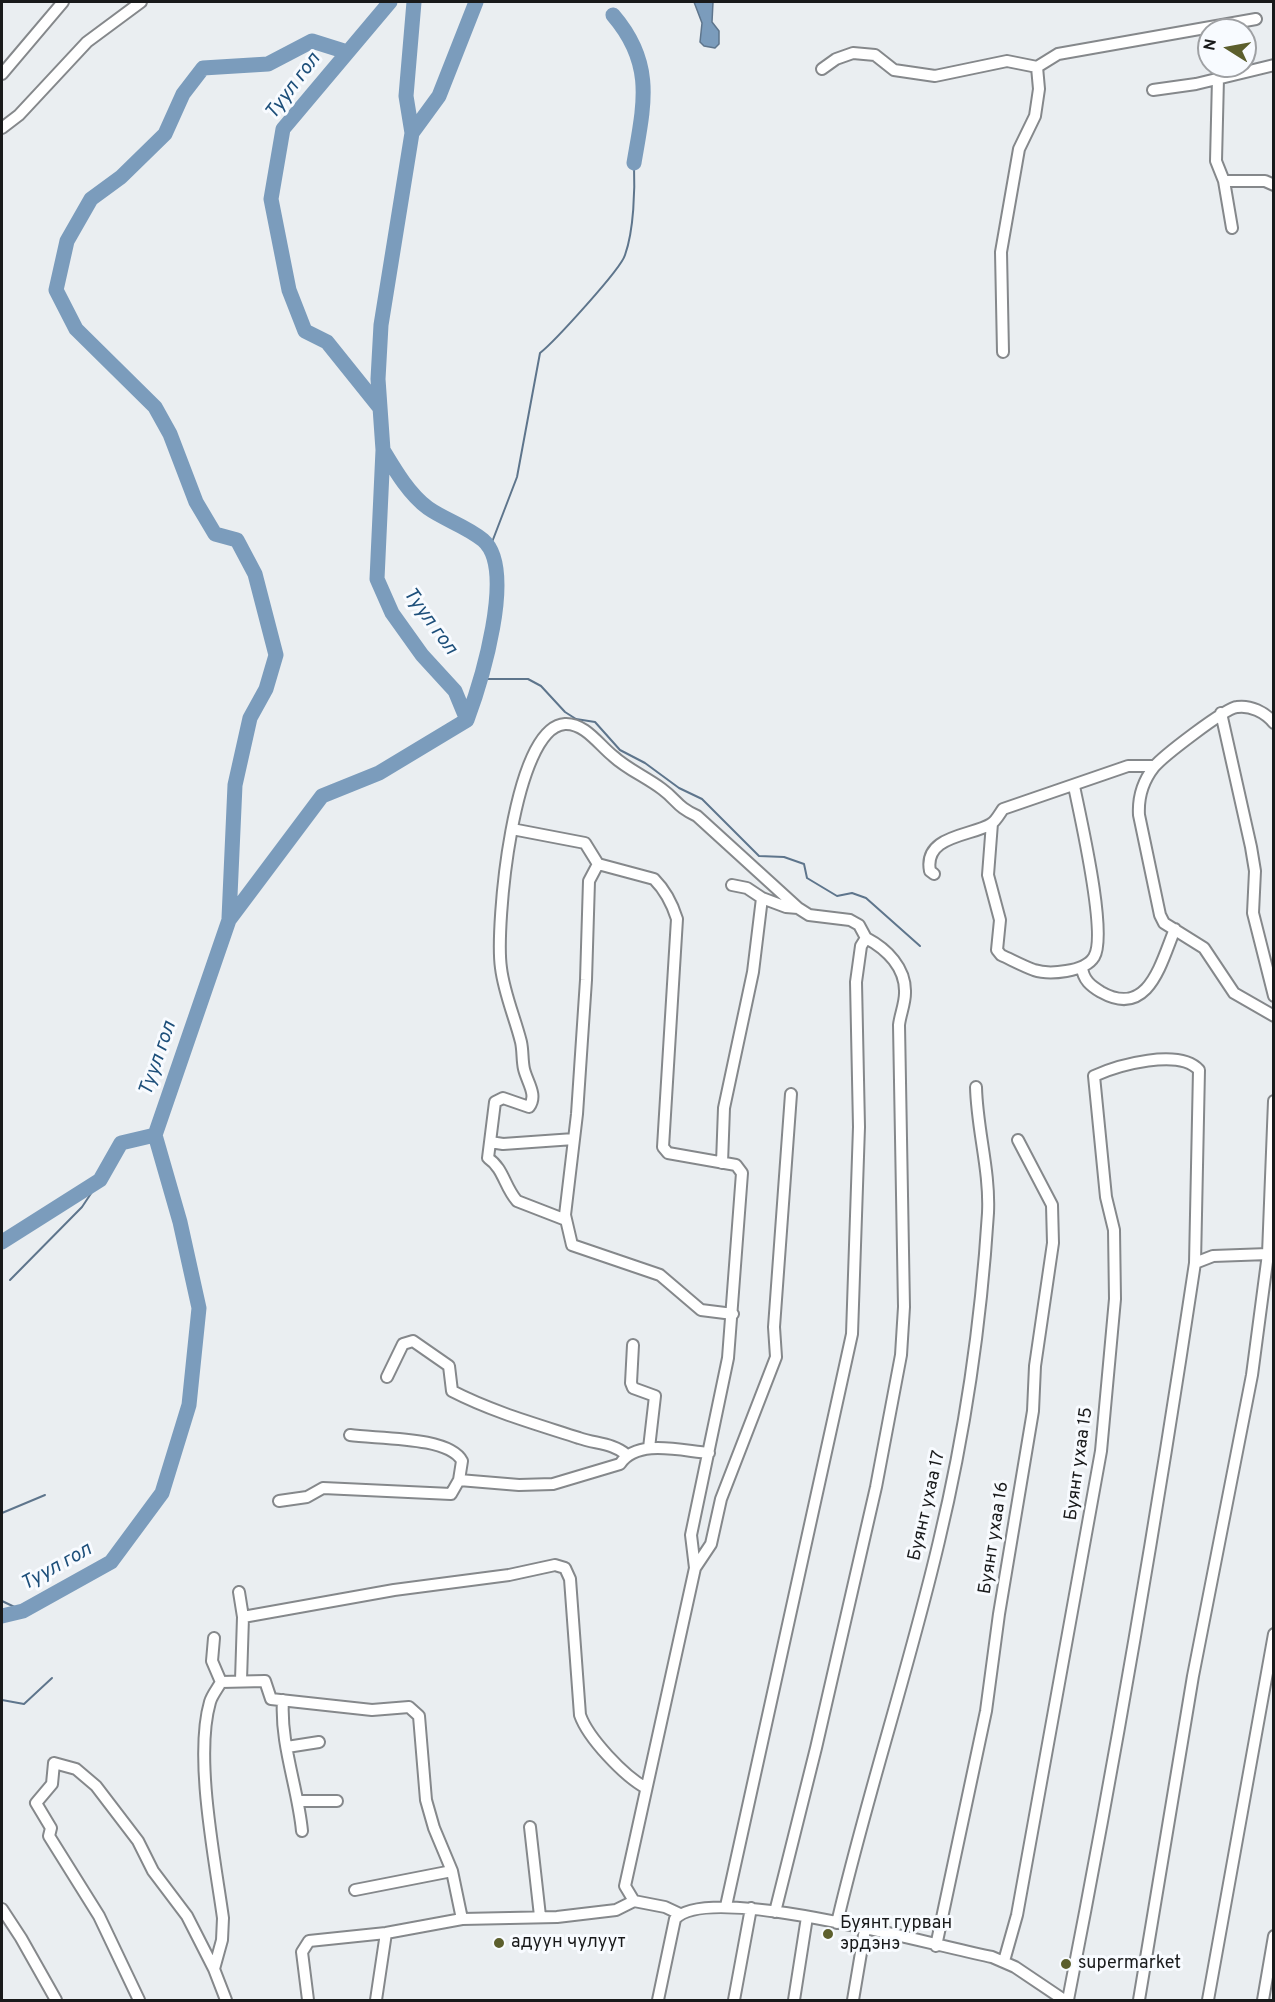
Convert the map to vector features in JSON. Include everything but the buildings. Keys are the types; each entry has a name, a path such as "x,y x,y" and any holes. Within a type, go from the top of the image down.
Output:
{"street":[{"path":"2,74 63,2"},
{"path":"2,128 19,115 87,42 141,2"},
{"path":"822,69 836,59 853,52 875,55 894,70 935,76 1007,61 1037,68 1058,54 1197,29"},
{"path":"1257,69 1274,65"},
{"path":"1004,352 1001,252 1019,149 1035,116 1039,89 1037,68"},
{"path":"1153,90 1218,78 1216,161 1224,181 1232,228"},
{"path":"1224,181 1265,181 1274,185"},
{"path":"1274,723 1259,710 1236,706 1221,713 1154,766 1138,800 1139,815 1160,915 1164,922 1203,948 1234,993 1274,1016"},
{"path":"1221,713 1255,871 1253,913 1274,996"},
{"path":"566,1220 517,1201 511,1194 499,1165 488,1158 495,1102 502,1098 530,1107 533,1092 523,1068 522,1046 501,968 500,928 512,829 526,767 546,732 564,724 579,728 614,757 664,790 680,808 697,816 798,908 809,915 850,920 859,925 866,938 877,944 898,965 904,980 905,995 899,1025 904,1307 901,1355 876,1487 816,1748 775,1912"},
{"path":"934,874 930,871 930,862 933,854 945,840 992,823 1003,809 1128,766 1154,766"},
{"path":"992,823 988,875 1000,920 997,950 1001,955 1035,971 1048,972 1082,967 1094,959 1098,943 1091,873 1074,786"},
{"path":"512,829 585,843 598,864 654,879 672,904 677,919 663,1147 668,1153 736,1165 742,1173 733,1314 726,1369 692,1535 695,1568 626,1875 625,1886 634,1901"},
{"path":"598,864 589,882 586,980 566,1220 572,1245 660,1275 701,1310 733,1314"},
{"path":"732,885 747,888 762,898 786,907 798,908"},
{"path":"722,1163 724,1108 753,972 762,898"},
{"path":"1082,967 1085,979 1091,986 1109,996 1125,1000 1141,995 1152,983 1175,929"},
{"path":"726,1906 852,1334 858,1127 856,982 861,946 866,938"},
{"name":"Буянт ухаа 15","path":"1004,1961 1017,1915 1101,1451 1115,1299 1114,1230 1106,1197 1094,1076 1125,1065 1161,1059 1193,1063 1199,1070 1195,1263"},
{"name":"Буянт ухаа 17","path":"837,1923 853,1853 939,1541 971,1386 988,1211 987,1162 977,1121 976,1087"},
{"path":"695,1568 711,1544 721,1499 776,1357 774,1327 791,1094"},
{"path":"1139,2001 1194,1676 1252,1375 1271,1252 1274,1101"},
{"path":"490,1142 503,1144 574,1139"},
{"name":"Буянт ухаа 16","path":"936,1946 986,1711 999,1614 1033,1411 1035,1366 1053,1243 1052,1205 1018,1140"},
{"path":"1068,2001 1112,1777 1166,1455 1195,1263 1214,1256 1271,1252"},
{"path":"387,1377 404,1344 412,1341 449,1366 452,1391 484,1407 582,1439 618,1447 627,1455"},
{"path":"633,1345 631,1383 633,1388 655,1396 649,1448"},
{"path":"279,1501 306,1497 323,1488 451,1494 459,1480 462,1461 453,1451 393,1437 382,1440 350,1435"},
{"path":"459,1480 519,1485 553,1484 620,1464 627,1455 649,1448 709,1453"},
{"path":"243,1617 394,1590 498,1577 555,1565 565,1568 570,1579 580,1715 585,1730 595,1743 635,1782 646,1788"},
{"path":"238,1592 243,1617 241,1680"},
{"path":"1208,2001 1274,1634"},
{"path":"214,1638 212,1661 221,1682"},
{"path":"221,1682 265,1681 271,1699 372,1710 409,1707 419,1716 426,1800 434,1828 452,1871 462,1919"},
{"path":"214,1969 222,1940 223,1918 205,1758 206,1725 210,1700 221,1682"},
{"path":"283,1700 282,1716 299,1801 302,1831"},
{"path":"287,1747 319,1742"},
{"path":"139,2001 99,1916 49,1836 51,1828 36,1803 52,1784 54,1763 76,1769 96,1786 120,1816 138,1841 153,1871 187,1916 214,1969 226,2001"},
{"path":"299,1801 337,1801"},
{"path":"530,1827 540,1916"},
{"path":"355,1890 452,1871"},
{"path":"308,2001 302,1952 309,1941 386,1933 462,1919 616,1910 634,1901 665,1907 680,1914"},
{"path":"658,2001 672,1927 680,1914 690,1910 726,1906 807,1917 1004,1961 1015,1966 1064,2001"},
{"path":"734,2001 751,1908"},
{"path":"2,1909 56,2001"},
{"path":"794,2001 807,1917"},
{"path":"853,2001 865,1929"},
{"path":"376,2001 386,1933"},
{"path":"1263,2001 1274,1936"}],"water":[{"path":"694,2 713,2 712,22 719,31 719,44 715,48 704,46 700,42 702,23"}],"waterway":[{"name":"Туул гол","path":"380,408 327,342 305,331 289,290 271,199 283,129 390,2"},
{"name":"Туул гол","path":"2,1616 23,1611 111,1562 162,1493 189,1405 199,1308 180,1222 155,1135 229,920 322,796 379,773 467,720 455,691 422,655 392,613 377,579 383,450 378,379 381,325 412,133 406,96 414,2"},
{"path":"412,133 439,96 476,2"},
{"path":"613,15 635,50 641,68 643,103 634,163"},
{"path":"229,918 235,785 250,718 266,689 276,655 255,574 237,540 215,534 196,502 170,434 155,407 76,329 56,290 67,241 91,199 121,177 165,134 183,94 203,68 268,64 312,41 347,52"},
{"path":"489,550 517,477 540,353 600,289 625,255 632,222 634,163"},
{"path":"383,450 403,481 421,502 483,540 493,555 497,575 493,628 480,681 467,720"},
{"path":"482,679 528,679 541,686 565,712 576,719 595,722 620,750 645,763 679,788 702,799 759,856 784,857 804,864 807,878 837,896 852,893 866,898 920,946"},
{"name":"Туул гол","path":"2,1242 100,1180 121,1143 155,1135"},
{"path":"10,1280 82,1207 100,1180"},
{"path":"2,1513 45,1495"},
{"path":"2,1601 23,1611"},
{"path":"2,1700 24,1704 52,1678"}],"place":[{"name":"Буянт гурван эрдэнэ","path":"828,1934"},
{"name":"адуун чулуут","path":"499,1943"},
{"name":"supermarket","path":"1066,1964"}]}
